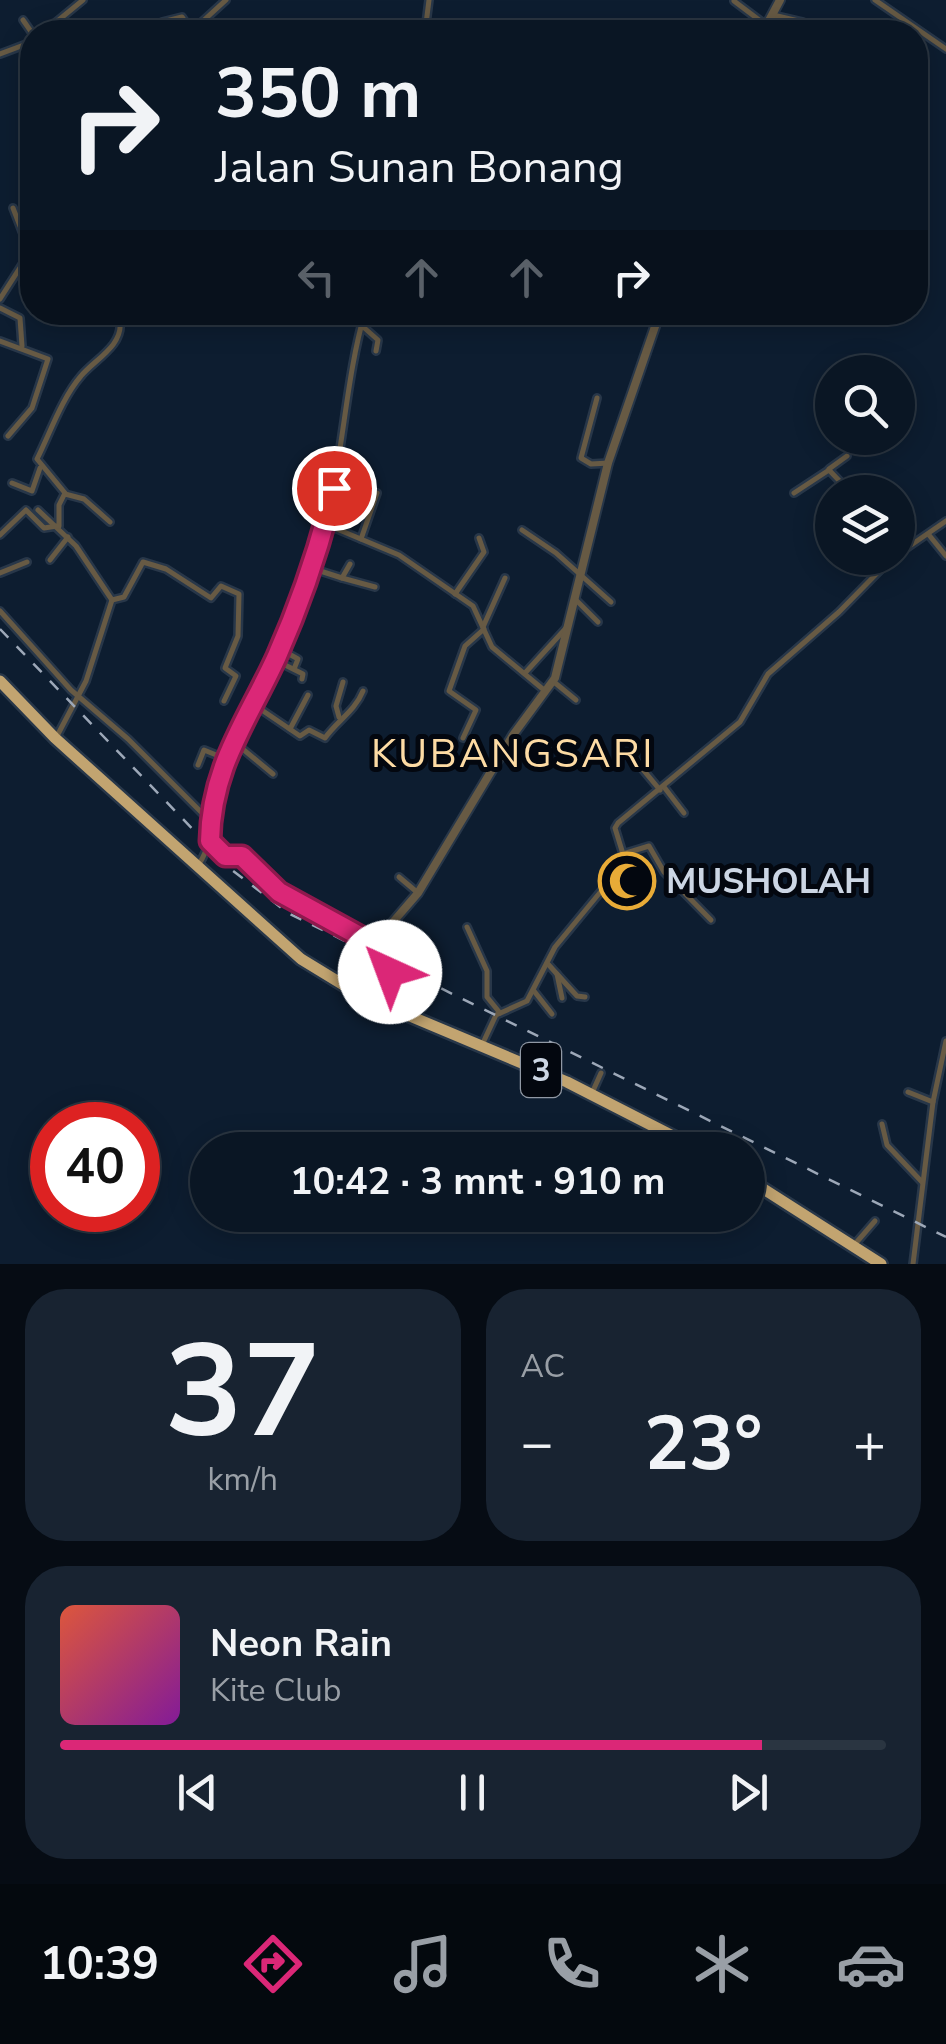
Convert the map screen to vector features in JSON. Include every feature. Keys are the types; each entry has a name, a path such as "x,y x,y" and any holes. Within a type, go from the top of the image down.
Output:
{"highway":[{"name":"3","path":"0,681 55,738 301,959 376,1002 592,1093 666,1132"},
{"path":"765,1190 881,1264"}],"street":[{"path":"58,20 82,0"},
{"path":"205,20 226,0"},
{"path":"769,20 780,0"},
{"path":"874,0 904,20"},
{"path":"734,1 755,20"},
{"path":"771,14 795,20"},
{"path":"13,208 20,226"},
{"path":"0,299 20,269"},
{"path":"20,325 22,346"},
{"path":"110,522 84,499 65,494 40,468 37,459 72,388 85,371 100,362 121,325"},
{"path":"361,325 378,340 376,350"},
{"path":"197,867 210,841 210,821 226,758 250,702 276,660 325,524 340,466 361,325"},
{"path":"374,944 418,893 513,736 554,682 609,462 656,325"},
{"path":"0,340 48,360 32,408 8,436"},
{"path":"598,398 582,458 591,464 609,462"},
{"path":"794,493 847,456"},
{"path":"12,482 32,491 40,468"},
{"path":"829,470 834,475"},
{"path":"360,539 377,493"},
{"path":"58,526 63,516 59,507 65,494"},
{"path":"0,535 28,509 40,526 58,526"},
{"path":"38,510 68,537 112,600"},
{"path":"915,543 946,521"},
{"path":"325,524 399,555 455,594 476,610 496,652 546,692"},
{"path":"522,530 611,602"},
{"path":"928,534 946,556"},
{"path":"50,560 68,537"},
{"path":"455,594 484,552 479,538"},
{"path":"0,573 27,562"},
{"path":"112,600 124,597 143,562 166,568 212,598 221,586 239,594 238,636 225,668 236,676 224,700"},
{"path":"342,578 350,564"},
{"path":"311,568 375,587"},
{"path":"482,1045 500,1013 524,1005 547,963 620,868 623,854 616,826 740,722 768,674 839,612 871,575"},
{"path":"463,738 476,710 449,691 465,646 484,628 505,578"},
{"path":"55,738 79,698 112,600"},
{"path":"575,600 598,622"},
{"path":"0,611 79,698 128,739 210,821"},
{"path":"525,672 570,625"},
{"path":"280,649 298,660 294,669"},
{"path":"276,660 304,674 302,679"},
{"path":"339,717 336,706 343,682"},
{"path":"554,682 576,700"},
{"path":"250,702 301,736 310,730 325,738 363,691"},
{"path":"290,729 308,695"},
{"path":"233,741 273,774"},
{"path":"198,764 204,750 226,758"},
{"path":"635,760 684,814"},
{"path":"210,841 225,856 242,856 279,892 374,944 391,964 376,1002"},
{"path":"623,854 649,846 664,872 711,920"},
{"path":"399,877 418,893"},
{"path":"467,927 487,971 488,997 500,1013"},
{"path":"547,963 579,998 584,997"},
{"path":"557,974 562,998"},
{"path":"534,991 552,1014"},
{"path":"913,1264 933,1102 946,1041"},
{"path":"592,1093 601,1073"},
{"path":"908,1092 933,1102"},
{"path":"882,1124 887,1145 922,1182"},
{"path":"853,1246 875,1221"}],"railway":[{"path":"0,629 232,870 288,913 946,1237"}],"place":[{"name":"MUSHOLAH","path":"627,881"}],"district":[{"name":"KUBANGSARI","path":"513,754"}],"route":[{"path":"334,488 311,568 280,649 250,702 220,772 213,798 210,841 218,853 229,858 242,856 279,892 374,944 391,964 390,972"}]}
